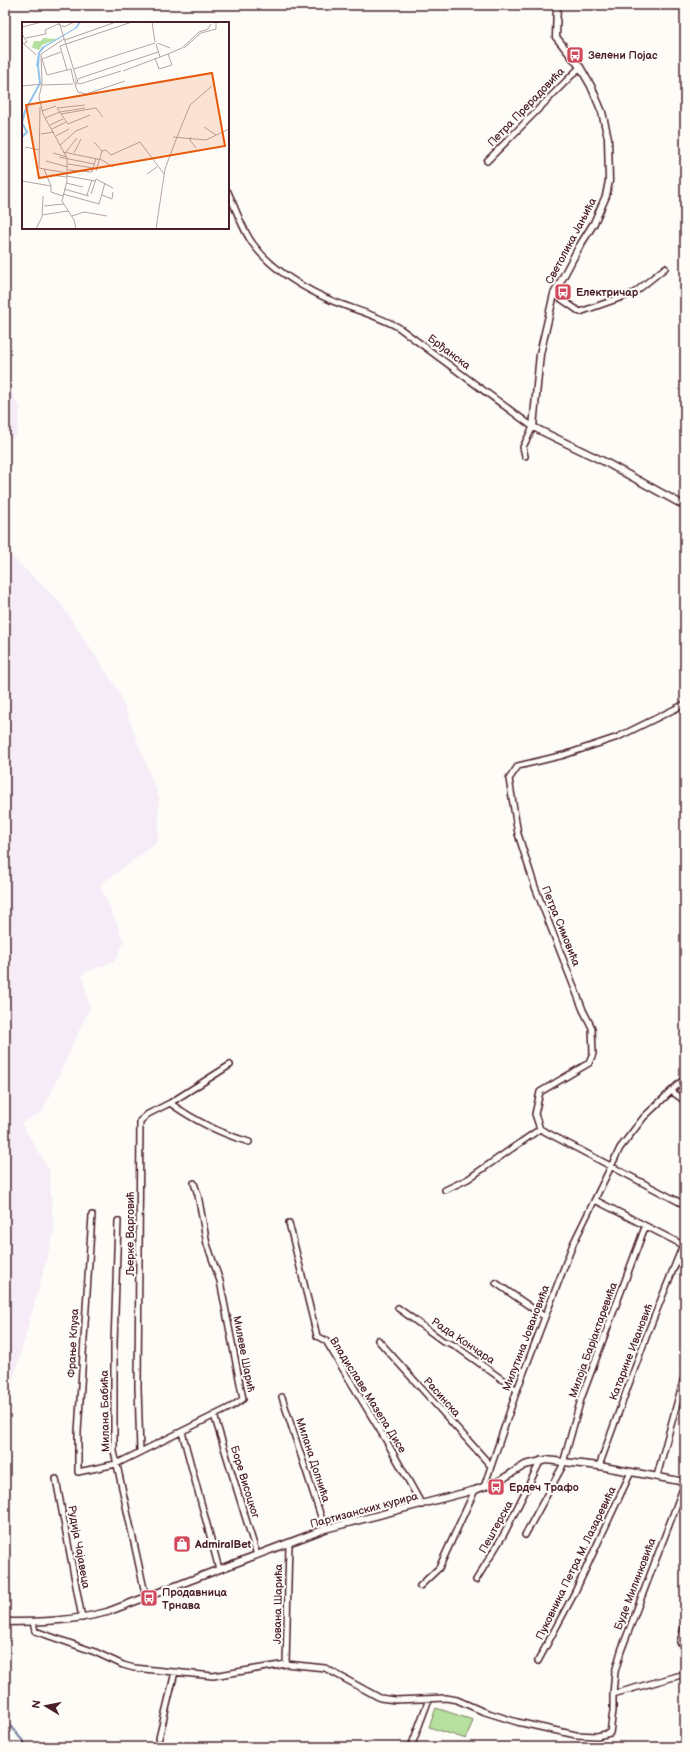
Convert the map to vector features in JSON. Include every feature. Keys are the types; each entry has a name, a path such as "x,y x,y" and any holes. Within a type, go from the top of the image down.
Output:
{"street":[{"name":"Светолика Јањића","path":"533,427 540,354 554,294 579,247 594,223 606,196 609,181 608,138 602,112 591,86 580,67 556,37 557,5"},
{"name":"Петра Прерадовића","path":"487,161 580,67"},
{"name":"Брђанска","path":"229,194 253,244 271,263 288,276 326,298 382,318 398,327 533,427 605,462 685,506"},
{"path":"554,294 580,312 634,293 665,268"},
{"path":"525,456 523,447 533,427"},
{"name":"Петра Симовића","path":"540,1129 535,1114 540,1092 589,1063 593,1054 592,1028 583,1010 534,887 518,834 509,779 518,766 564,756 618,737 685,704"},
{"name":"Љерке Варговић","path":"140,1452 138,1380 140,1121 148,1114 170,1103 230,1065"},
{"name":"Милутина Јовановића","path":"484,1487 517,1390 573,1244 620,1148 644,1117 685,1078"},
{"path":"670,1091 685,1101"},
{"path":"170,1103 193,1119 223,1134 249,1142"},
{"path":"445,1190 468,1179 540,1129 685,1205"},
{"name":"Милеве Шарић","path":"78,1472 116,1464 231,1407 243,1399 220,1281 207,1244 198,1196 194,1183"},
{"path":"595,1200 684,1246"},
{"name":"Фрање Клуза","path":"78,1472 78,1425 92,1215"},
{"name":"Милана Бабића","path":"118,1221 114,1344 114,1451 146,1598"},
{"name":"Владиславе Мазепа Дисе","path":"289,1223 317,1336 326,1341 387,1442 422,1505"},
{"name":"Милоја Барјактаревића","path":"525,1535 562,1467 562,1460 581,1399 645,1227"},
{"name":"Катарине Ивановић","path":"599,1466 646,1339 684,1246"},
{"path":"496,1283 545,1317"},
{"name":"Рада Кончара","path":"398,1308 443,1341 454,1345 517,1390"},
{"name":"Расинска","path":"378,1340 491,1466"},
{"path":"657,1476 685,1374"},
{"name":"Милана Долнића","path":"282,1397 325,1529"},
{"name":"Боре Висоцког","path":"214,1415 257,1555"},
{"path":"182,1432 219,1569"},
{"name":"Партизанских курира","path":"5,1622 33,1622 82,1618 107,1612 289,1544 325,1529 422,1505 484,1487 499,1481 525,1465 541,1460 562,1460 657,1476 685,1483"},
{"name":"Пештерска","path":"476,1580 504,1534 541,1460"},
{"name":"Пуковника Петра М. Лазаревића","path":"538,1662 574,1594 630,1472"},
{"name":"Рудија Чајавеца","path":"56,1479 82,1618"},
{"name":"Буде Милинковића","path":"429,1699 446,1698 457,1700 482,1711 517,1722 576,1736 597,1736 610,1733 615,1672 621,1651 685,1483"},
{"path":"420,1586 439,1568 475,1490"},
{"name":"Јована Шарића","path":"286,1664 289,1544"},
{"path":"33,1622 35,1632 95,1652 123,1665 141,1669 213,1676 286,1664 325,1668 380,1698 395,1700 429,1699 410,1747"},
{"path":"680,1642 685,1625"},
{"path":"159,1738 175,1672"},
{"path":"613,1694 685,1674"}],"shaded area":[{"path":"5,381 20,408 17,435 5,441"},
{"path":"5,542 11,556 59,601 118,690 159,798 158,842 100,885 124,941 115,961 82,974 90,1007 42,1112 21,1123 49,1170 54,1233 11,1388 5,1388"}],"green space":[{"path":"436,1708 473,1720 466,1739 429,1727"}],"waterway":[{"path":"5,1720 28,1747"}],"place":[{"name":"Зелени Појас","path":"575,55"},
{"name":"Електричар","path":"563,292"},
{"name":"Ердеч Трафо","path":"496,1487"},
{"name":"AdmiralBet","path":"182,1544"},
{"name":"Продавница Трнава","path":"149,1598"}]}
